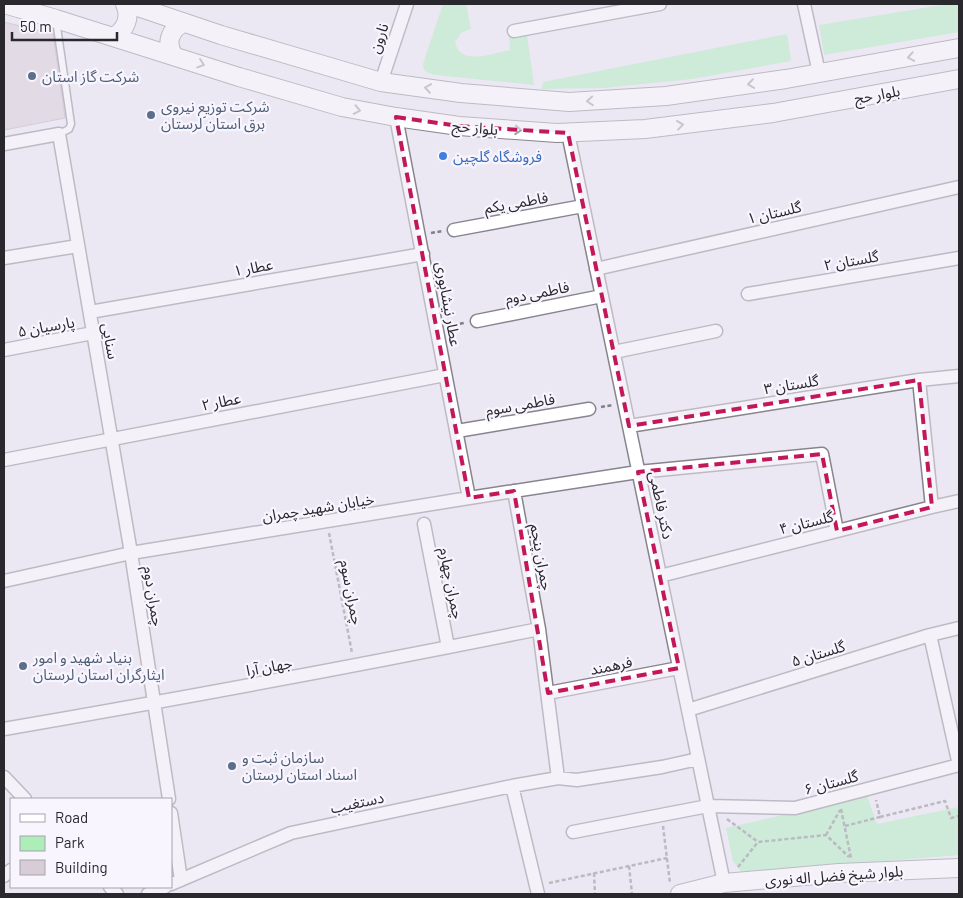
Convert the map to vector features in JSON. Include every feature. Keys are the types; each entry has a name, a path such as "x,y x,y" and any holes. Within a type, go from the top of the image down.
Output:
{"main road":[{"name":"بلوار حج","path":"4,4 238,77 342,107 459,126 568,133 645,129 773,113 959,79"},
{"name":"بلوار حج","path":"127,4 221,36 381,82 461,93 569,102 666,96 819,73 959,48"},
{"path":"114,37 123,29 126,23 127,4"},
{"path":"174,56 169,47 170,36 183,23"},
{"name":"بلوار شیخ فضل اله نوری","path":"675,890 724,883 839,873 959,868"}],"street":[{"name":"نارون","path":"381,82 407,4"},
{"path":"514,31 660,4"},
{"path":"804,4 819,73"},
{"name":"عطار نیشابوری","path":"396,117 469,498"},
{"name":"دکتر فاطمی","path":"568,133 724,883"},
{"path":"4,144 59,134"},
{"name":"سنایی","path":"59,134 131,553"},
{"name":"گلستان ۱","path":"596,269 959,187"},
{"name":"فاطمی یکم","path":"454,230 583,206"},
{"path":"4,258 78,246"},
{"name":"عطار ۱","path":"90,312 423,254"},
{"name":"گلستان ۲","path":"748,294 959,258"},
{"name":"فاطمی دوم","path":"478,321 602,296"},
{"path":"614,352 716,331"},
{"name":"پارسیان ۵","path":"4,350 93,334"},
{"name":"عطار ۲","path":"4,460 445,375"},
{"name":"گلستان ۳","path":"629,426 919,380 959,376"},
{"path":"919,380 932,507"},
{"name":"فاطمی سوم","path":"457,431 589,409"},
{"name":"خیابان شهید چمران","path":"4,582 131,553 469,498 638,472 822,454 837,531"},
{"name":"چمران پنجم","path":"514,491 539,629 558,778"},
{"name":"گلستان ۴","path":"660,576 932,507 959,502"},
{"name":"چمران چهارم","path":"424,524 448,647"},
{"name":"چمران دوم","path":"131,553 169,798"},
{"name":"گلستان ۵","path":"688,710 930,635 959,628"},
{"name":"جهان آرا","path":"4,729 154,704 539,629"},
{"path":"930,635 959,765"},
{"name":"فرهمند","path":"548,694 679,668"},
{"name":"دستغیب","path":"176,882 291,833 512,786 558,778 577,780 662,767 698,759"},
{"name":"گلستان ۶","path":"573,832 708,806 795,808 959,765"},
{"path":"4,777 24,798"},
{"path":"512,786 537,890"},
{"path":"172,827 176,882"},
{"path":"148,894 163,888"}],"lane":[{"path":"56,19 72,124 69,129 59,134"}],"path":[{"path":"418,234 454,230"},
{"path":"436,328 478,321"},
{"path":"589,409 624,404"},
{"name":"چمران سوم","path":"327,522 354,666"},
{"path":"873,787 880,817"},
{"path":"845,826 945,801 951,818 959,816"},
{"path":"708,806 758,842 826,835 851,859 841,808 826,835"},
{"path":"662,815 667,858 675,890"},
{"path":"724,883 758,842"},
{"path":"537,890 594,873 667,858"},
{"path":"630,866 632,894"},
{"path":"594,873 595,894"}],"highlighted area":[{"path":"396,117 459,126 568,133 629,426 919,380 932,507 837,531 822,454 638,472 679,668 548,693 514,491 469,498"}],"green space":[{"path":"443,4 466,4 471,29 461,33 455,42 458,50 463,54 478,56 510,50 509,36 527,35 534,85 435,75 426,72 423,64"},
{"path":"948,4 959,4 959,32 824,55 819,25"},
{"path":"787,34 791,61 692,79 603,88 542,89 543,82"},
{"path":"867,796 877,824 959,807 959,855 742,873 733,861 726,828"}],"building":[{"name":"شرکت گاز استان","path":"4,22 53,34 65,118 4,130"}],"place":[{"name":"شرکت گاز استان","path":"32,76"},
{"name":"شرکت توزیع نیروی برق استان لرستان","path":"151,115"},
{"name":"فروشگاه گلچین","path":"443,156"},
{"name":"بنیاد شهید و امور ایثارگران استان لرستان","path":"23,666"},
{"name":"سازمان ثبت و اسناد استان لرستان","path":"232,766"}]}
